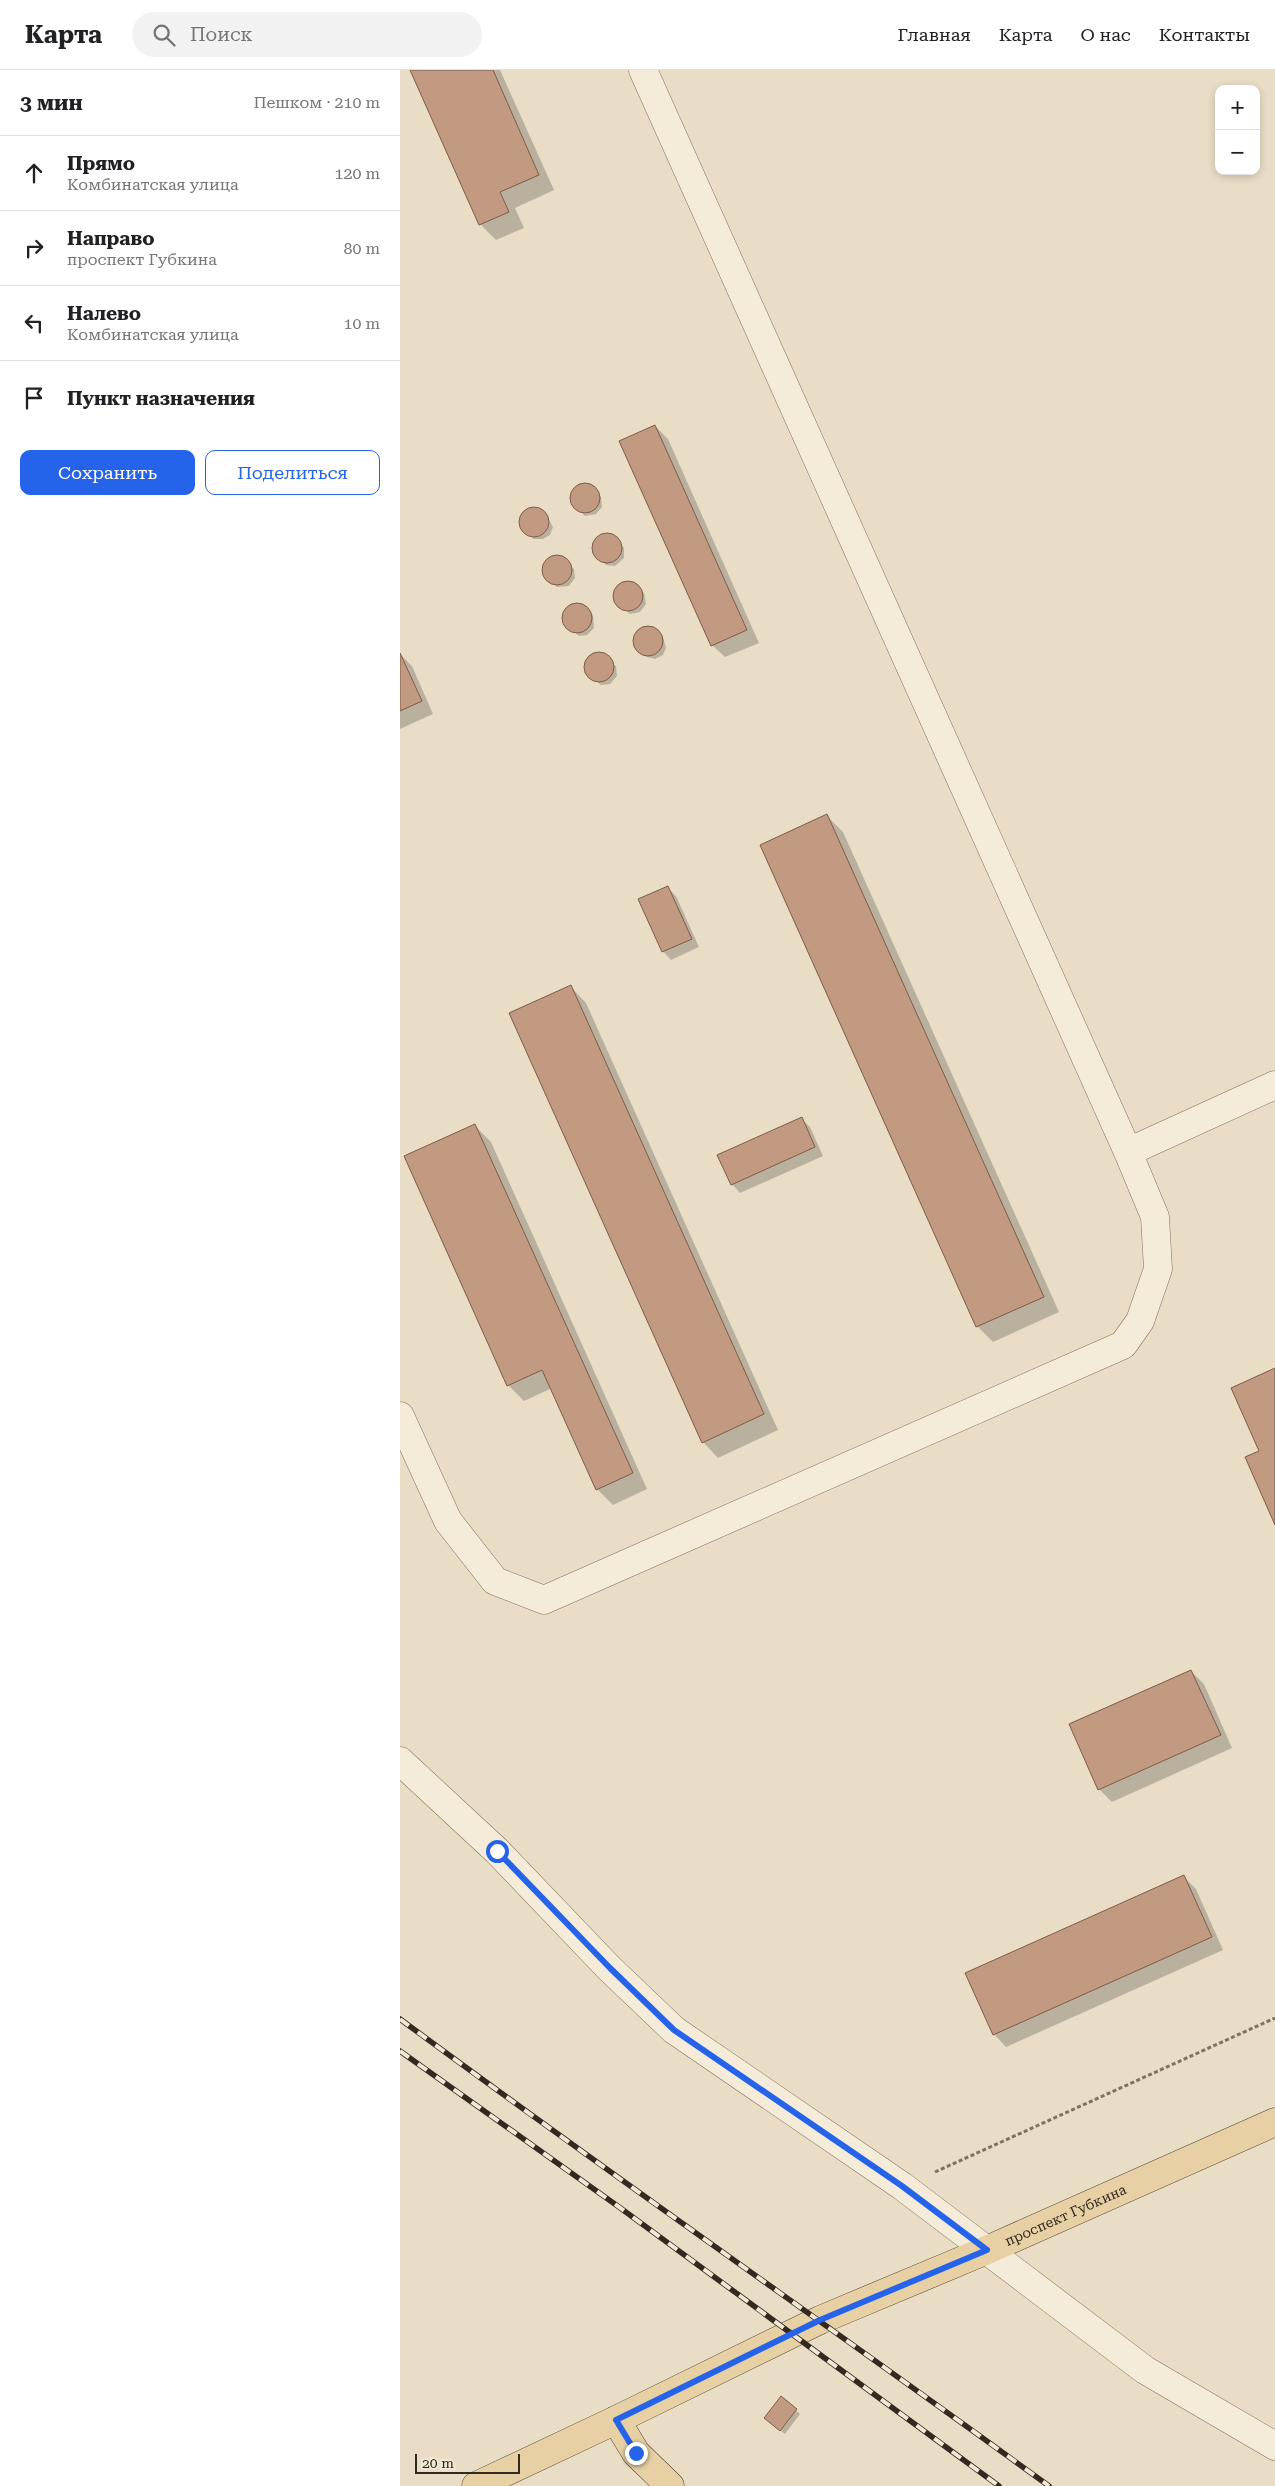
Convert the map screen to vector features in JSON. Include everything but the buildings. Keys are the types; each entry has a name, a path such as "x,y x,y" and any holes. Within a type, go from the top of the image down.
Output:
{"main road":[{"name":"проспект Губкина","path":"476,2486 820,2320 987,2250 1275,2122"},
{"path":"616,2420 636,2453 670,2486"}],"street":[{"path":"400,1416 448,1521 494,1581 544,1600 1123,1345 1140,1320 1158,1268 1155,1217 1128,1152 643,70"},
{"path":"1128,1152 1275,1085"},
{"path":"400,1761 497,1851 610,1968 674,2030 902,2186 1146,2370 1275,2446"}],"path":[{"path":"902,2186 1275,2018"}],"railway":[{"path":"400,2019 561,2137 1049,2486"},
{"path":"400,2051 619,2207 999,2486"}],"route":[{"path":"497,1851 610,1968 674,2030 902,2186 987,2250 820,2320 616,2420 636,2453"}]}
